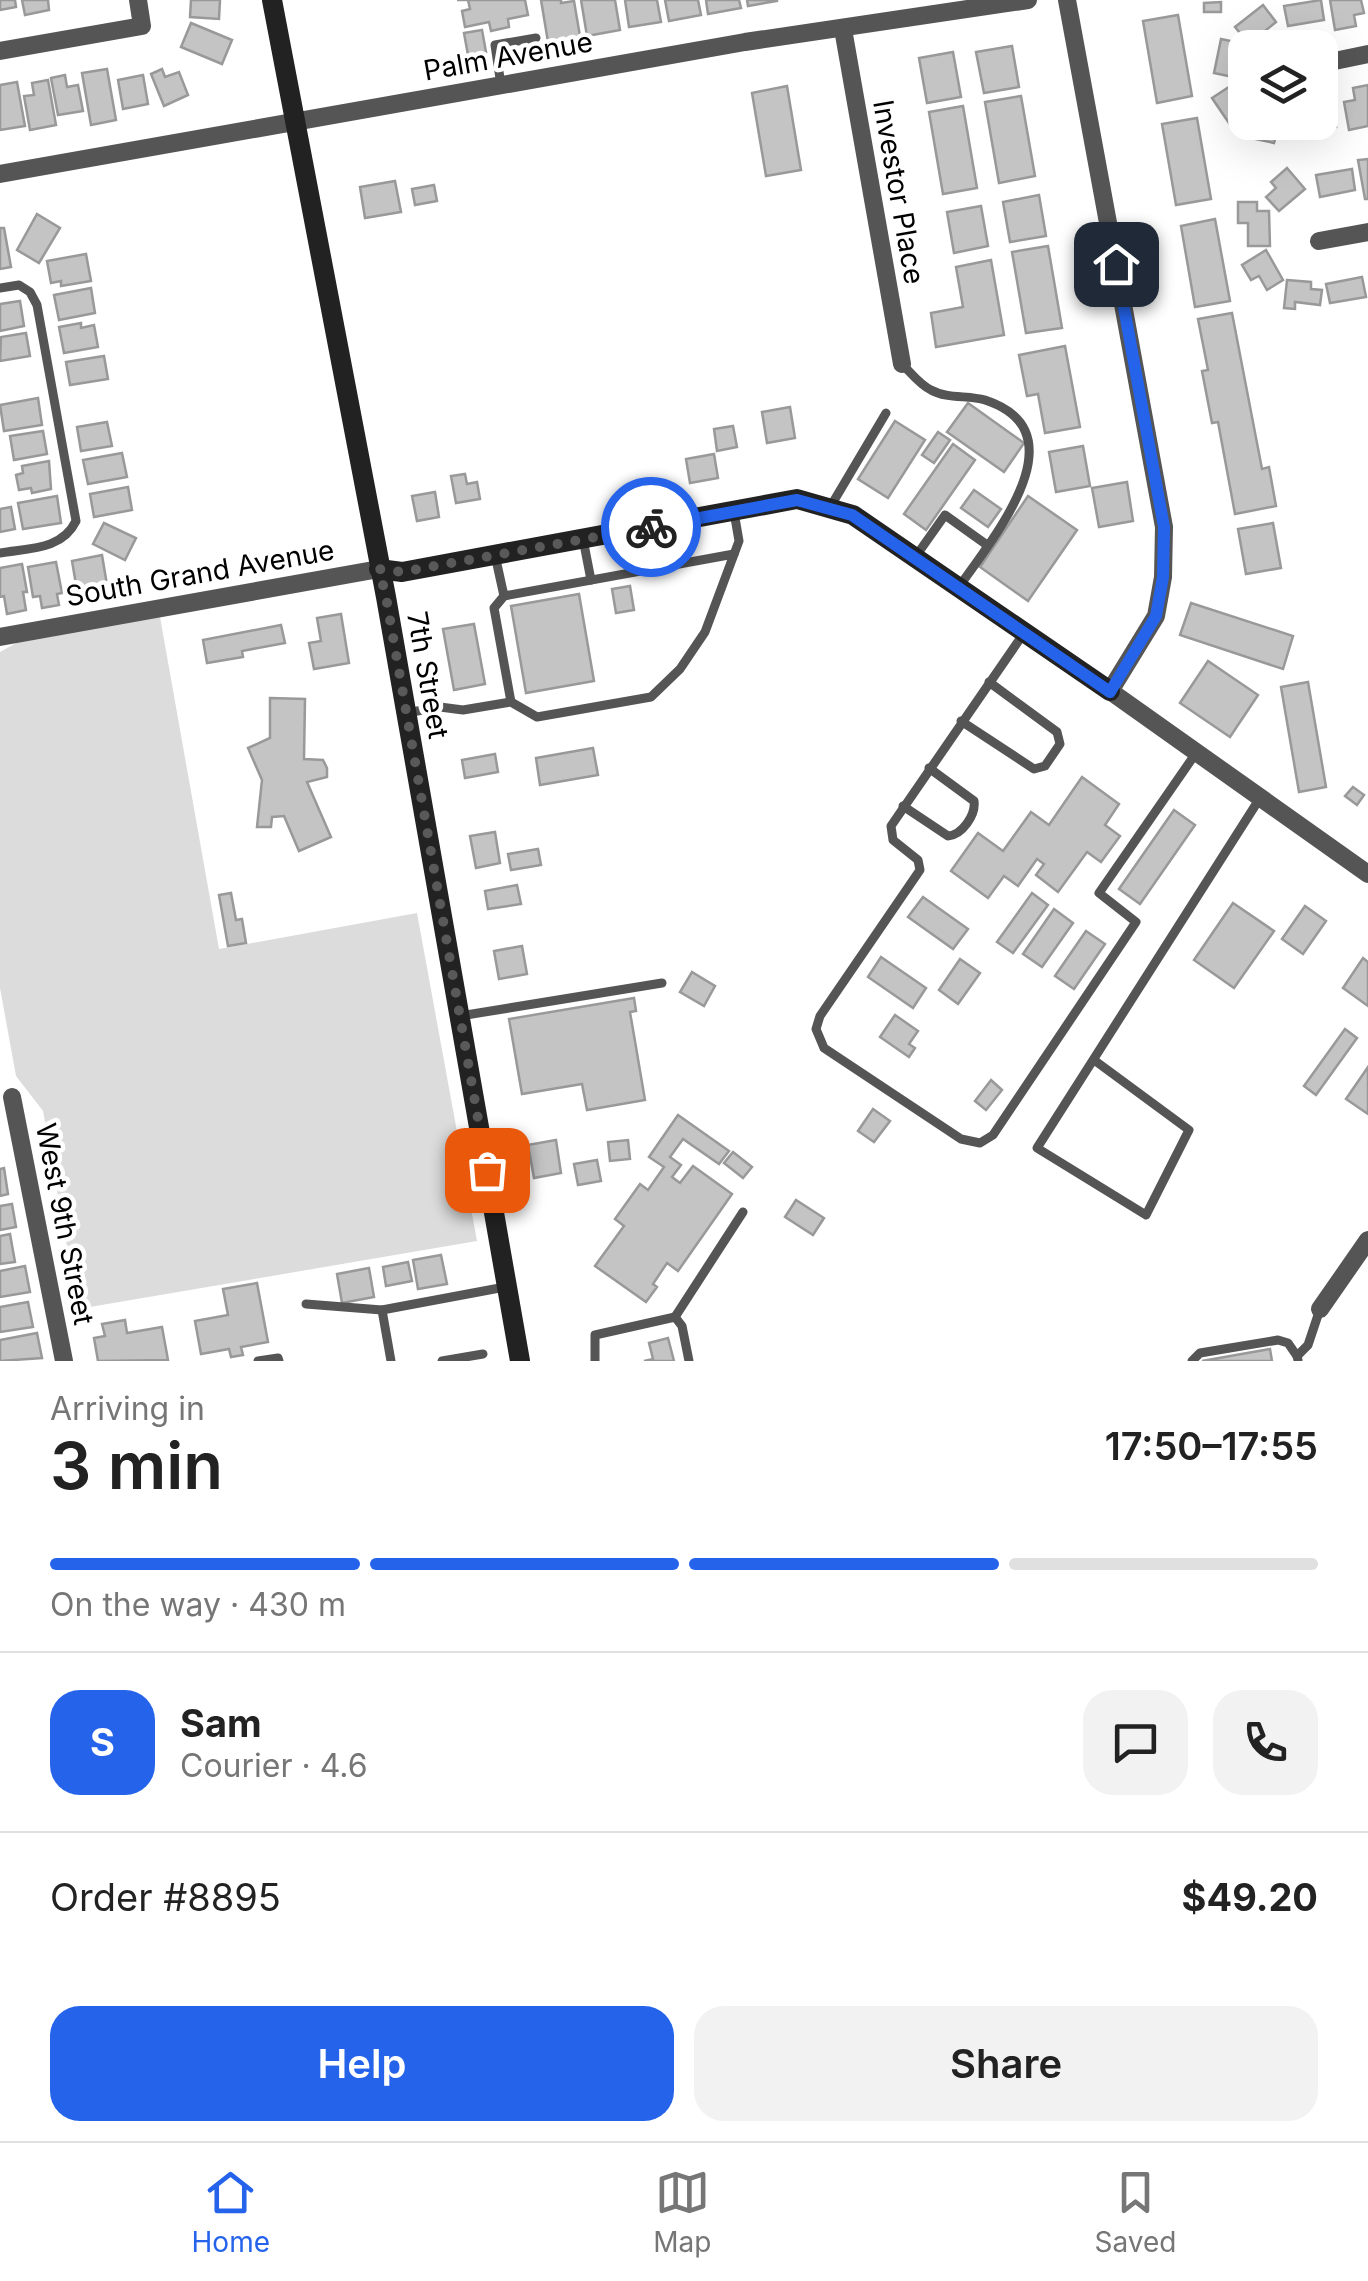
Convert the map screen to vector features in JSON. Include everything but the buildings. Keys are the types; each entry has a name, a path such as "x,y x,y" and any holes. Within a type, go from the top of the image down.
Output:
{"street":[{"path":"0,51 142,26 138,0"},
{"name":"7th Street","path":"272,0 406,713 520,1361"},
{"name":"Palm Avenue","path":"0,174 744,42 1028,0"},
{"path":"1067,0 1164,527 1163,577 1156,616 1110,692"},
{"name":"Investor Place","path":"843,30 902,364"},
{"path":"1338,60 1368,54"},
{"path":"1319,241 1368,232"},
{"name":"South Grand Avenue","path":"0,637 379,569 402,572 797,500 852,515 1368,874"},
{"name":"West 9th Street","path":"6,1095 64,1361"},
{"path":"1320,1310 1368,1240"}],"lane":[{"path":"501,85 495,45 536,38"},
{"path":"0,288 18,285 30,292 37,305 76,521 70,534 58,542 0,552"},
{"path":"902,364 934,393 985,400 1012,415 1023,428 1030,451 1024,486 958,588"},
{"path":"829,508 886,413"},
{"path":"406,713 511,702 537,717 651,697 680,669 705,632 739,541 734,512"},
{"path":"914,558 945,515 987,545"},
{"path":"583,539 591,580"},
{"path":"511,702 494,608 504,596 734,554"},
{"path":"495,555 504,596"},
{"path":"1024,633 891,826 890,834 896,844 918,860 919,872 820,1016 816,1029 824,1048 961,1139 980,1143 993,1135 1136,922 1099,893 1196,753"},
{"path":"961,721 1034,769 1045,766 1060,744 1058,732 989,682"},
{"path":"904,806 948,836 958,834 968,821 976,807 974,801 929,768"},
{"path":"1094,1060 1189,1130 1146,1215 1037,1148 1260,798"},
{"path":"460,1016 662,983"},
{"path":"595,1361 596,1335 675,1317 742,1212"},
{"path":"306,1304 382,1310 507,1286"},
{"path":"382,1310 391,1361"},
{"path":"1192,1361 1200,1353 1278,1340 1288,1344 1298,1358 1308,1345 1320,1310"},
{"path":"675,1317 682,1326 689,1361"},
{"path":"442,1361 483,1354"},
{"path":"258,1361 279,1361"}],"shaded area":[{"path":"160,617 219,949 417,913 477,1241 78,1309 43,1111 16,1076 0,988 0,652 20,641"}],"way so far":[{"path":"487,1170 379,569 402,572 651,527"}],"route":[{"path":"651,527 797,500 852,515 1110,692 1156,616 1163,577 1164,527 1116,264"}]}
